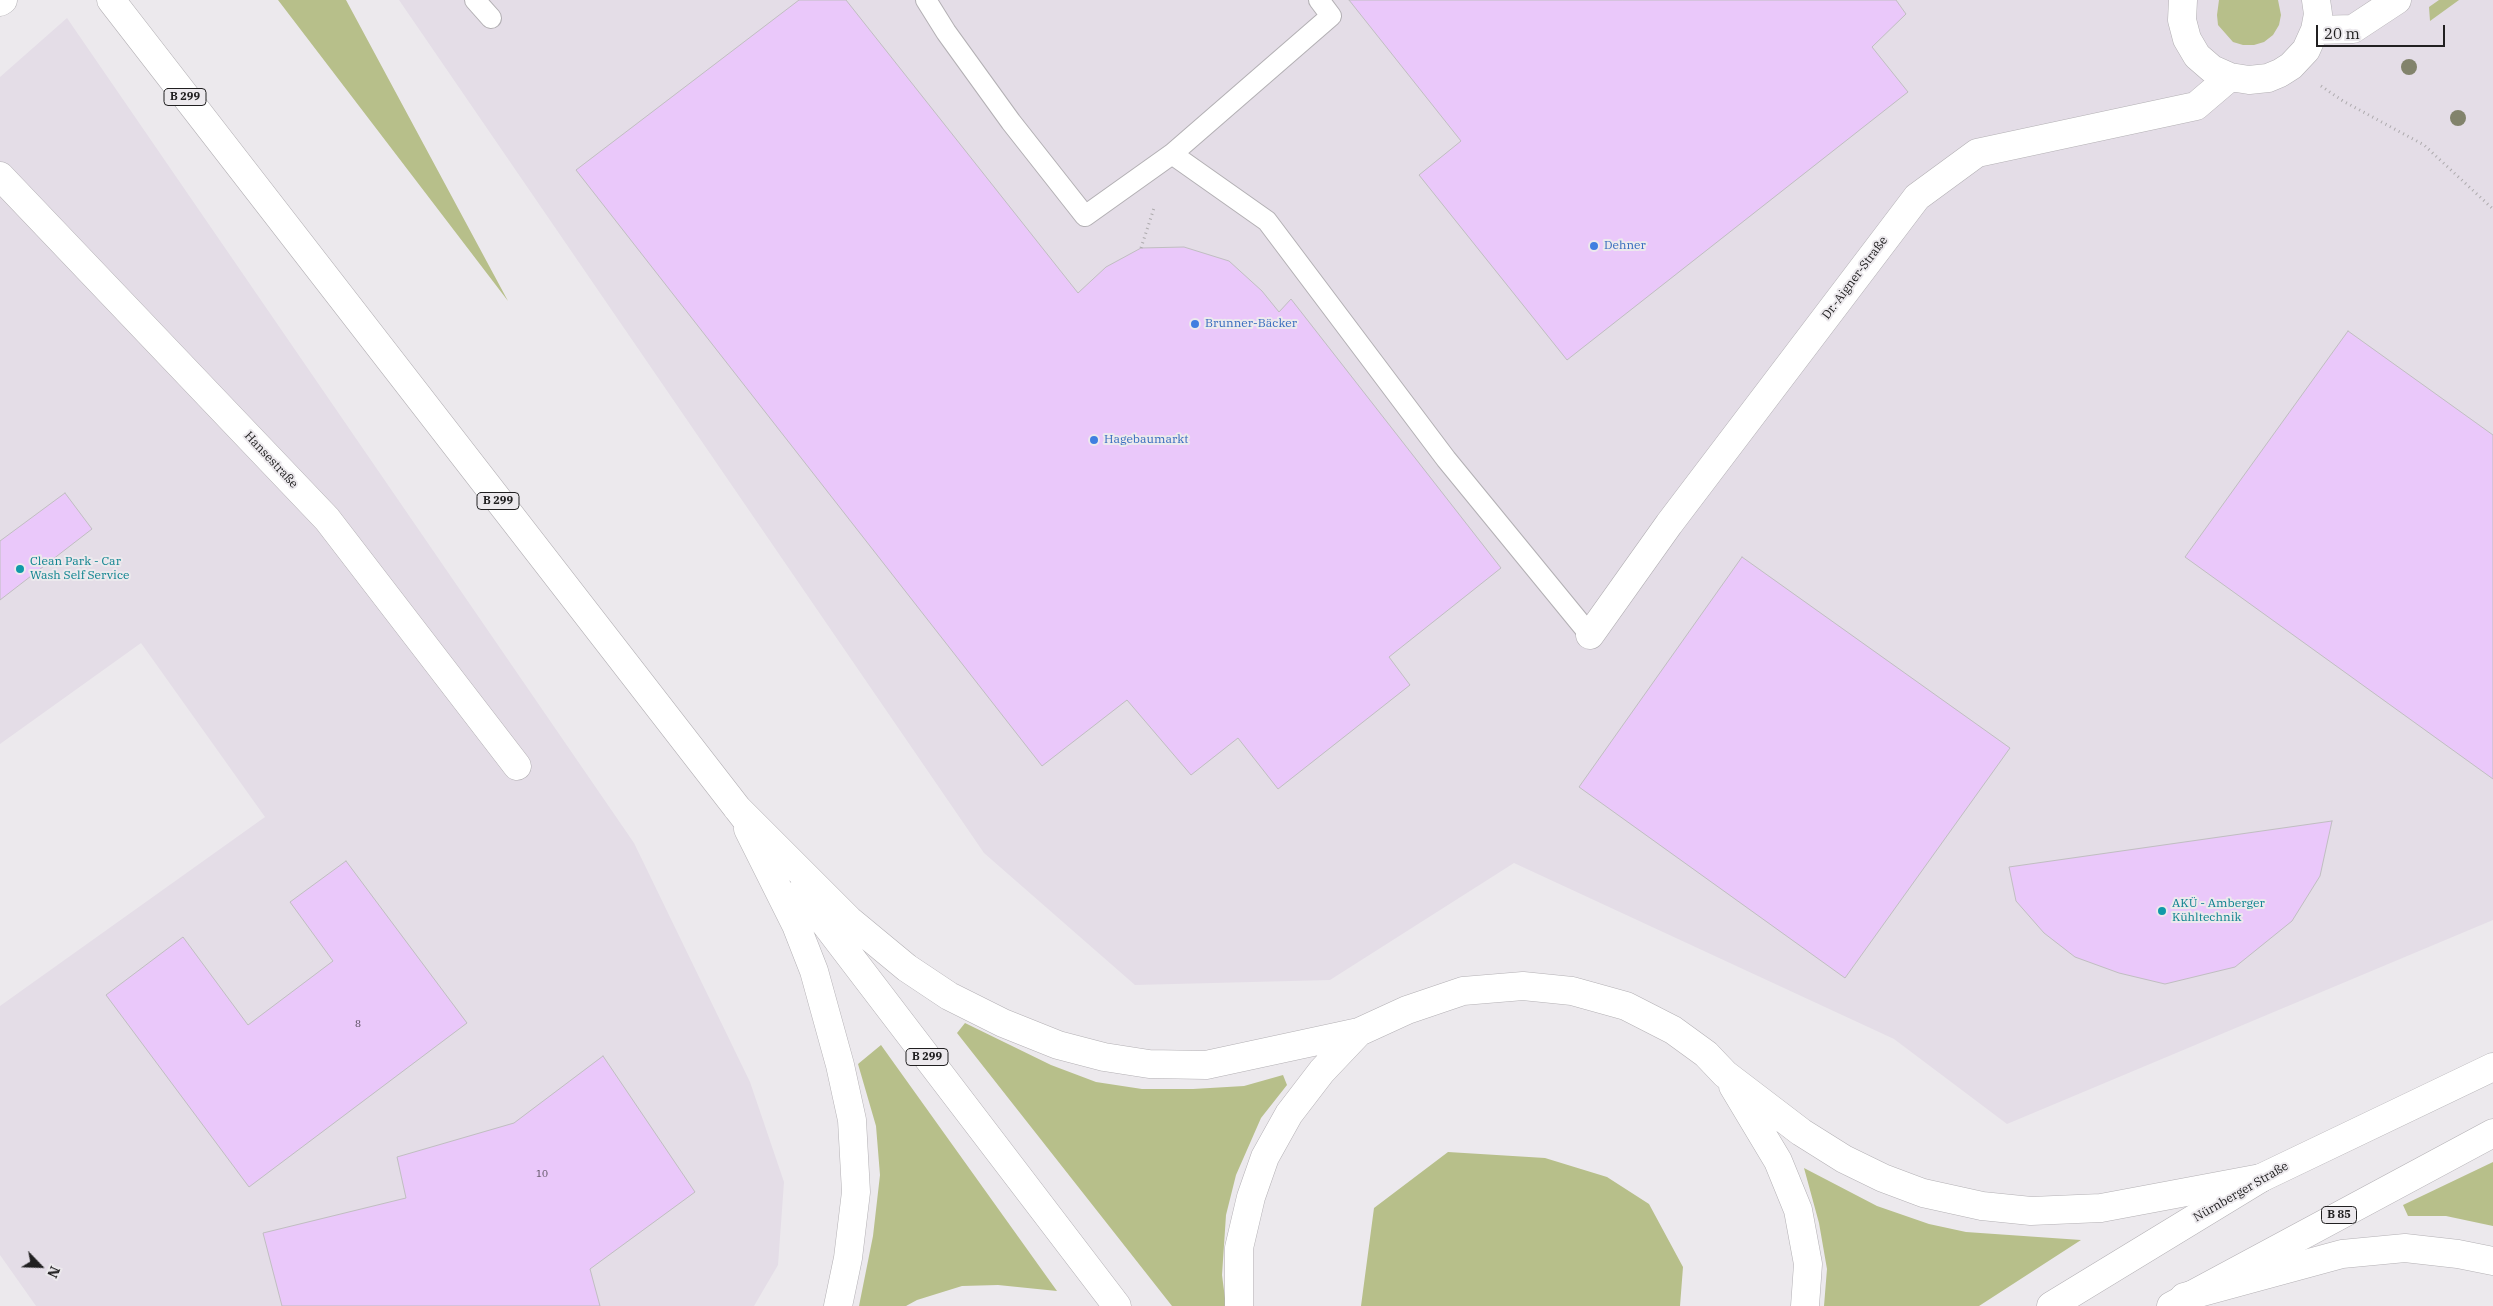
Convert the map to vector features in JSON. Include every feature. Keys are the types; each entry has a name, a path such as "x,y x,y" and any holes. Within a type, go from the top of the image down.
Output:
{"main road":[{"name":"B 299","path":"111,0 737,808 1117,1306"},
{"path":"2183,0 2182,20 2187,39 2197,56 2212,69 2230,77 2249,80 2268,78 2291,66 2306,50 2315,30 2318,14 2316,0"},
{"path":"2315,30 2353,29 2397,0"},
{"name":"Dr.-Aigner-Straße","path":"1590,635 1669,524 1917,197 1977,153 2196,106 2230,77"},
{"name":"Hansestraße","path":"0,176 327,519 517,766"},
{"path":"737,808 850,920 907,968 949,996 1002,1023 1058,1045 1104,1057 1149,1064 1206,1065 1360,1032 1407,1010 1463,992 1523,986 1572,991 1626,1006 1674,1030 1706,1054 1725,1074 1801,1132 1844,1159 1883,1178 1923,1193 1982,1206 2031,1211 2101,1208 2261,1178"},
{"path":"737,808 796,925 814,971 840,1066 852,1120 856,1192 848,1258 838,1306"},
{"path":"1239,1306 1239,1248 1251,1197 1265,1157 1289,1114 1322,1071 1360,1032"},
{"name":"Nürnberger Straße","path":"2051,1306 2261,1178 2493,1067"},
{"path":"1725,1074 1778,1161 1798,1210 1808,1264 1805,1306"},
{"name":"B 85","path":"2177,1302 2493,1133"},
{"path":"2177,1302 2342,1254 2405,1248 2458,1254 2493,1261"}],"lane":[{"path":"475,0 491,18"},
{"path":"926,0 946,32 1006,114 1085,216 1172,154 1331,16 1319,0"},
{"path":"1172,154 1266,221 1446,459 1590,635"}],"path":[{"path":"2291,66 2343,101 2424,145 2493,209"}],"shaded area":[{"path":"399,0 2493,0 2493,920 2007,1124 1894,1039 1514,863 1330,980 1135,985 984,853"},
{"path":"67,18 634,843 750,1082 784,1182 778,1265 754,1306 36,1306 0,1255 0,1006 265,817 141,643 0,744 0,77"}],"green space":[{"path":"278,0 346,0 508,301"},
{"path":"2219,0 2278,0 2281,15 2279,25 2273,35 2264,42 2254,45 2243,45 2233,42 2218,25"},
{"path":"2439,0 2459,0 2430,21 2429,7"},
{"path":"965,1023 1051,1065 1096,1082 1142,1089 1193,1089 1244,1086 1283,1075 1287,1085 1261,1118 1236,1175 1226,1215 1222,1275 1226,1306 1172,1306 957,1033"},
{"path":"881,1045 1057,1291 998,1285 962,1286 917,1300 906,1306 859,1306 873,1236 880,1175 876,1126 858,1064"},
{"path":"1448,1152 1545,1158 1607,1177 1649,1204 1683,1267 1680,1306 1361,1306 1374,1208"},
{"path":"2493,1162 2493,1226 2446,1216 2408,1216 2403,1205"},
{"path":"1804,1168 1877,1206 1929,1224 1966,1232 2081,1240 1979,1306 1824,1306 1827,1269 1819,1223"}],"building":[{"name":"Hagebaumarkt","path":"799,0 846,0 1078,293 1106,267 1141,248 1184,247 1229,261 1262,291 1279,312 1291,299 1501,568 1389,657 1410,685 1278,789 1238,738 1191,775 1127,700 1042,766 576,170"},
{"name":"Dehner","path":"1349,0 1896,0 1906,14 1872,47 1908,92 1567,360 1419,175 1461,141"},
{"path":"2348,331 2493,435 2493,779 2185,557"},
{"name":"Clean Park - Car Wash Self Service","path":"65,493 92,529 0,600 0,541"},
{"path":"1742,557 2010,748 1845,978 1579,787"},
{"name":"AKÜ - Amberger Kühltechnik","path":"2332,821 2320,876 2292,921 2235,967 2165,984 2119,973 2075,957 2044,933 2016,901 2009,867"},
{"path":"346,861 467,1023 249,1187 106,995 183,937 248,1025 333,961 290,902"},
{"path":"603,1056 695,1192 590,1269 600,1306 282,1306 263,1233 406,1198 397,1157 514,1123"}],"place":[{"name":"Dehner","path":"1594,246"},
{"name":"Brunner-Bäcker","path":"1195,324"},
{"name":"Hagebaumarkt","path":"1094,440"},
{"name":"Clean Park - Car Wash Self Service","path":"20,569"},
{"name":"AKÜ - Amberger Kühltechnik","path":"2162,911"}]}
